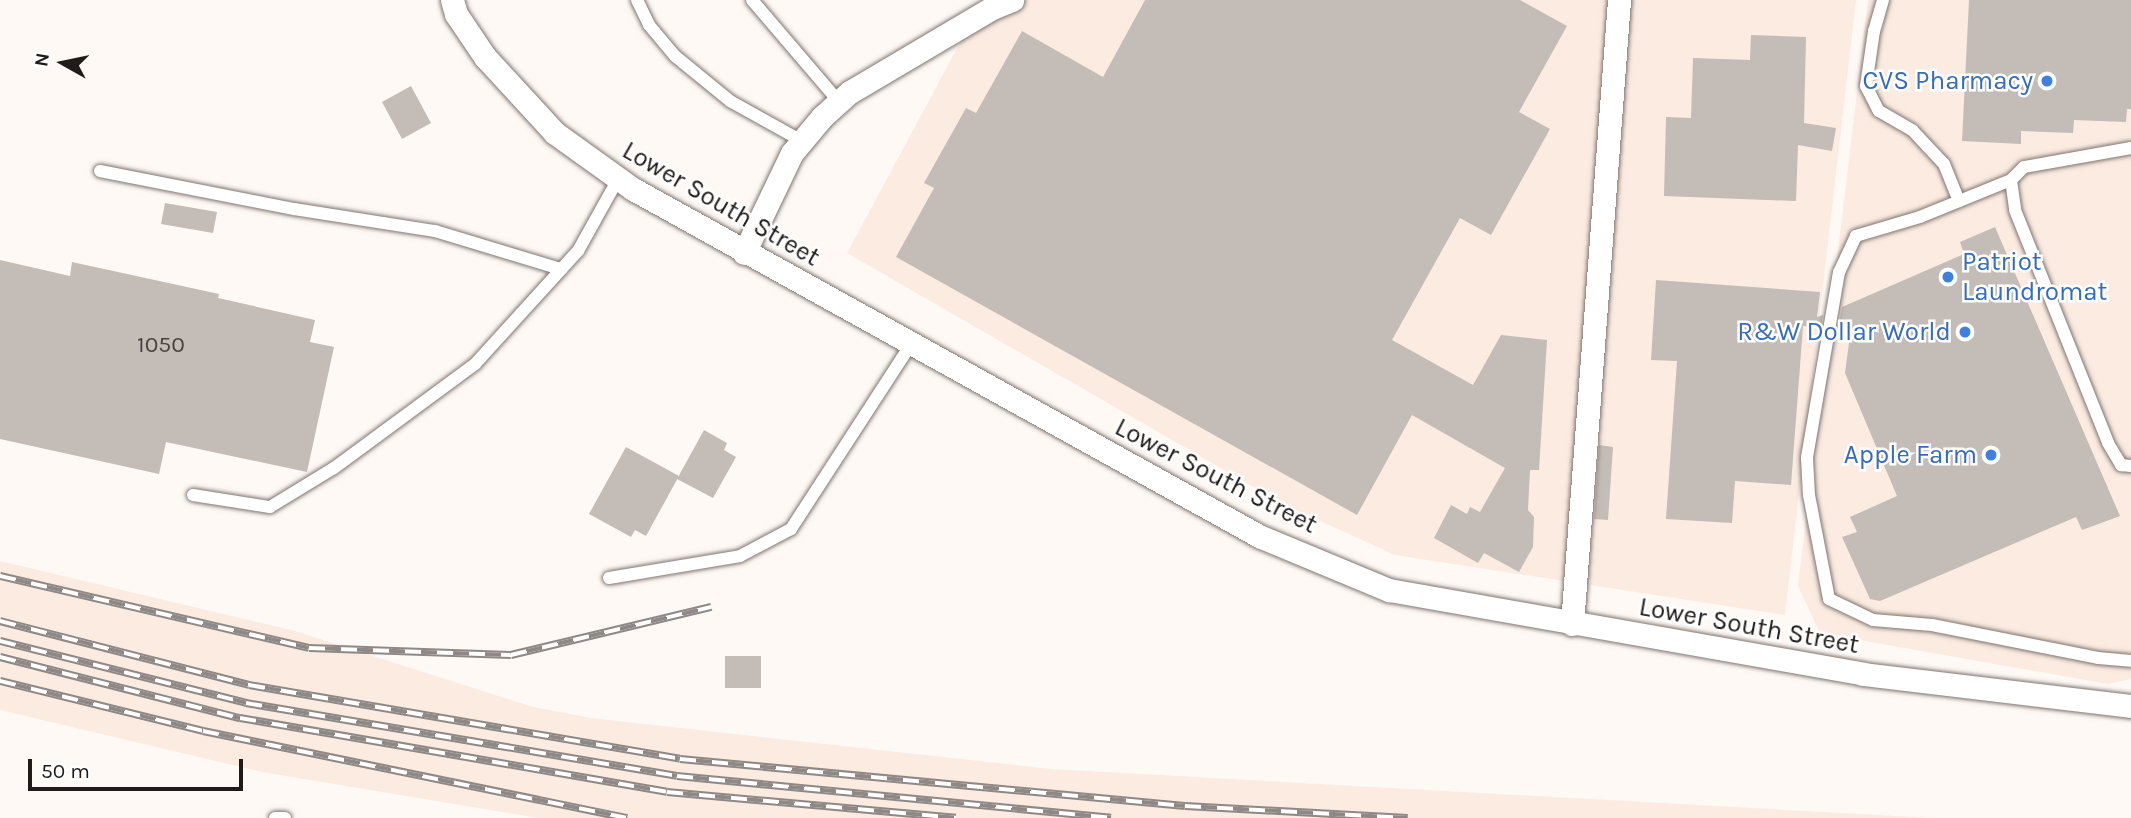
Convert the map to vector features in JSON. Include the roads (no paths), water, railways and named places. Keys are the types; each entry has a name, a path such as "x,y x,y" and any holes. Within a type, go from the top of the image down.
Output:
{"street":[{"name":"Lower South Street","path":"452,0 456,14 485,57 537,114 555,133 618,179 744,253 1259,536 1389,590 1863,674 2131,706"},
{"path":"744,253 792,153 839,102 850,92 968,22 1012,0"},
{"path":"1572,624 1619,0"}],"lane":[{"path":"637,0 649,25 675,56 730,101 802,141"},
{"path":"752,0 839,102"},
{"path":"1883,0 1874,31 1867,86 1880,111 1913,131 1944,164 1959,201"},
{"path":"2131,148 2024,167 2011,180 1920,217 1856,236 1839,272 1807,458 1809,495 1829,599 1873,620 1932,625 2098,658 2131,661"},
{"path":"100,171 294,209 435,232 561,269"},
{"path":"193,495 270,507 334,468 475,364 578,251 618,179"},
{"path":"2011,180 2015,210 2108,443 2121,465 2131,466"},
{"path":"610,578 740,556 791,529 911,344"},
{"path":"275,818 285,818"}],"railway":[{"path":"0,576 309,648 511,655 711,607"},
{"path":"0,621 249,685 680,759 1185,806 1408,818"},
{"path":"0,641 246,703 677,776 1111,818"},
{"path":"0,657 240,718 667,792 956,818"},
{"path":"0,681 203,731 627,818"}],"place":[{"name":"CVS Pharmacy","path":"2047,81"},
{"name":"Patriot Laundromat","path":"1948,277"},
{"name":"R&W Dollar World","path":"1965,332"},
{"name":"Apple Farm","path":"1991,455"}]}
